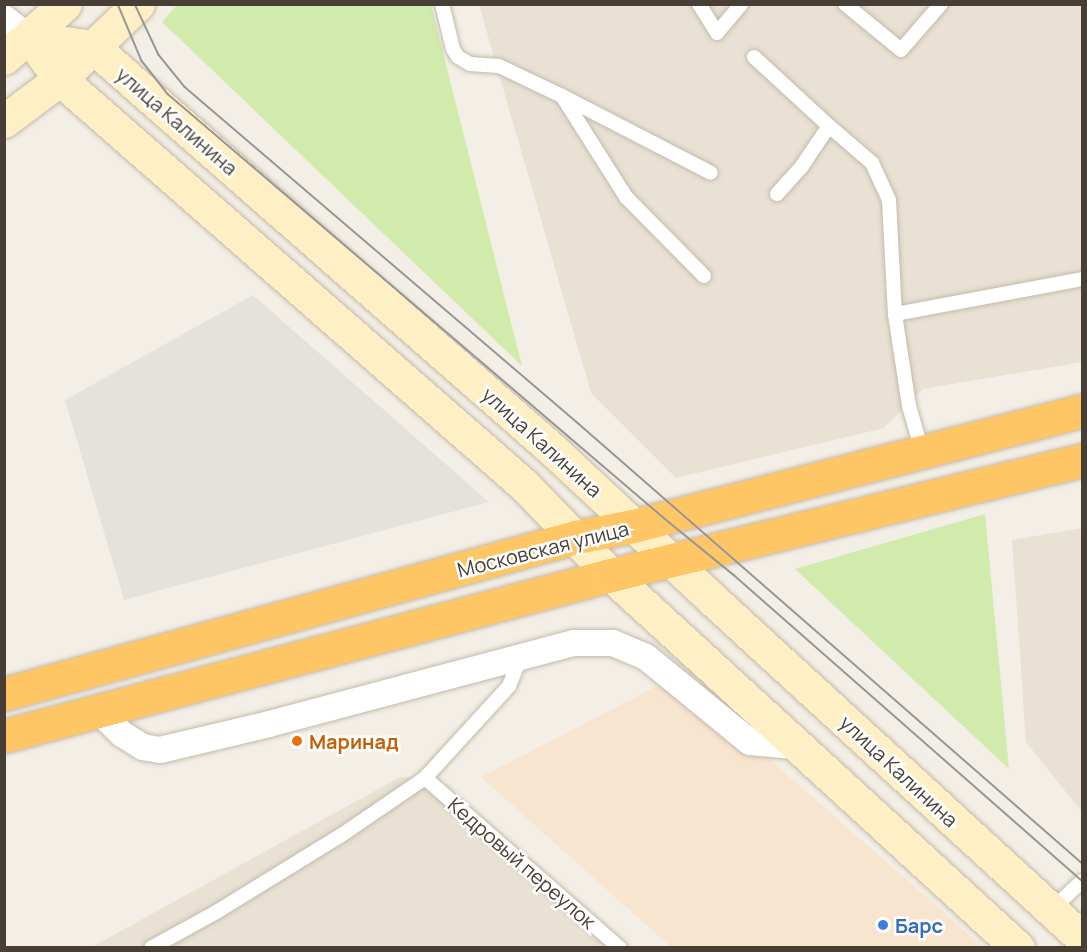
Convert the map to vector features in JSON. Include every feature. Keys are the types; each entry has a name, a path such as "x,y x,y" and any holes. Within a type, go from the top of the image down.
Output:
{"highway":[{"name":"Московская улица","path":"4,694 576,537 633,526 1083,411"},
{"path":"4,736 611,575 1083,460"}],"street":[{"path":"4,58 30,38 66,4"},
{"path":"4,121 60,79 138,4"},
{"path":"4,18 30,38 60,79 524,485 611,575 1018,948"},
{"path":"30,38 93,47"},
{"name":"улица Калинина","path":"93,47 554,451 1083,938"},
{"path":"99,711 122,734 143,747 160,750 269,724 574,643 613,643 646,657 750,742 795,746"},
{"path":"676,682 714,670"}],"lane":[{"path":"442,4 453,49 459,57 470,64 499,66 711,173"},
{"path":"699,4 717,33 741,4"},
{"path":"845,4 901,50 941,4"},
{"path":"754,57 872,163 889,200 895,314 909,405 922,451"},
{"path":"562,96 626,197 704,276"},
{"path":"777,194 802,166 829,126"},
{"path":"895,314 1083,279"},
{"path":"151,948 218,911 320,849 424,778 508,686 521,657"},
{"name":"Кедровый переулок","path":"424,778 620,948"},
{"path":"1051,910 1083,881"}],"shaded area":[{"path":"479,5 1082,5 1082,362 923,389 884,428 676,478 591,393"},
{"path":"253,295 489,502 124,600 65,400"},
{"path":"1082,528 1082,812 1026,742 1012,540"},
{"path":"677,676 983,947 671,947 481,777"},
{"path":"400,777 425,778 618,948 90,948"}],"green space":[{"path":"177,5 431,5 522,366 162,22"},
{"path":"985,514 1009,769 795,569"}],"tram line":[{"path":"118,4 142,61 168,94 664,518 734,575 1082,881"},
{"path":"135,4 159,55 185,87 578,423 1082,863"}],"place":[{"name":"Маринад","path":"297,741"},
{"name":"Барс","path":"883,925"}]}
